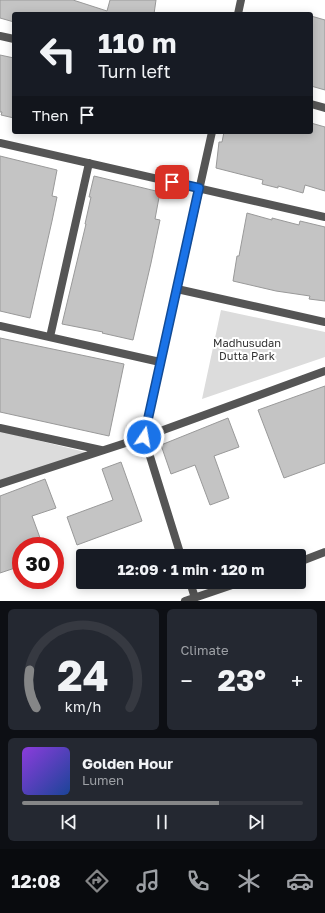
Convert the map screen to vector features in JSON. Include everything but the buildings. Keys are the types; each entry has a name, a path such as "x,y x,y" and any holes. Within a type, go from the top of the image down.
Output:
{"street":[{"path":"238,12 241,0"},
{"path":"0,36 12,39"},
{"path":"313,105 325,108"},
{"path":"179,549 144,437 212,134"},
{"path":"0,143 325,217"},
{"path":"50,337 89,163"},
{"path":"177,289 325,322"},
{"path":"0,326 160,362"},
{"path":"0,484 144,437 325,371"},
{"path":"0,428 101,450"},
{"path":"306,559 325,552"},
{"path":"192,589 195,598"},
{"path":"185,601 221,589"}],"green space":[{"name":"Madhusudan Dutta Park","path":"221,310 325,332 325,357 202,399"},
{"path":"0,431 85,452 89,455 0,484"}],"route":[{"path":"144,437 199,188 172,182"}]}
